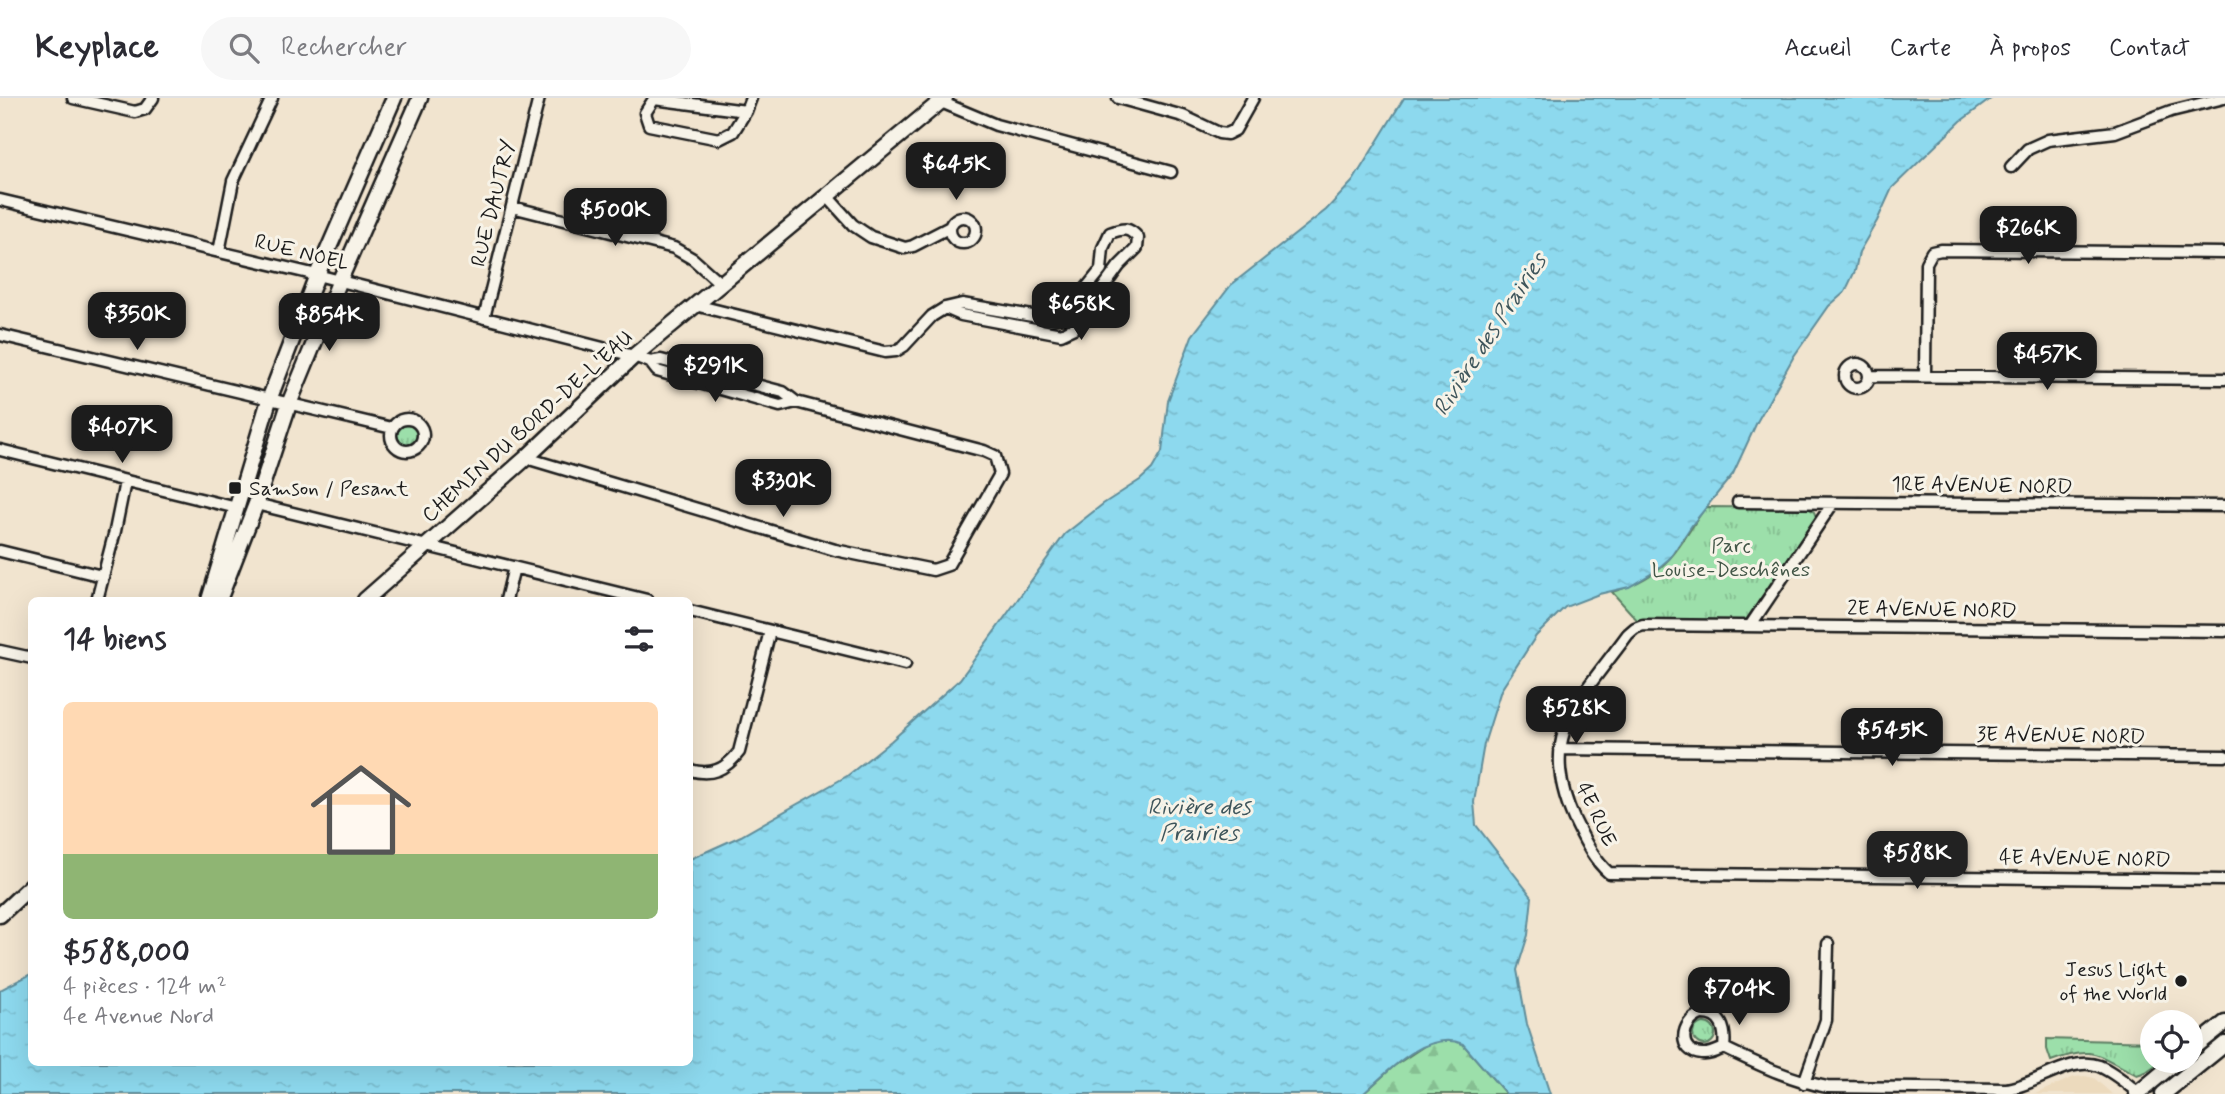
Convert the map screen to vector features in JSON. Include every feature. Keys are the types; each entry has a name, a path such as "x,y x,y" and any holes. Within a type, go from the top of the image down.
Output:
{"street":[{"path":"73,98 135,113 145,109 153,98"},
{"path":"219,252 233,181 272,98"},
{"path":"210,597 269,400 317,275 394,98"},
{"path":"220,597 256,504 289,404 420,98"},
{"name":"RUE DAUTRY","path":"484,318 539,98"},
{"path":"746,111 654,99 645,113 649,125 719,139 733,132 746,111 751,98"},
{"path":"1118,98 1183,116 1219,133 1227,134 1235,130 1254,98"},
{"path":"2011,167 2028,149 2048,140 2115,132 2171,111 2224,98"},
{"path":"943,100 996,125 1171,172"},
{"name":"CHEMIN DU BORD-DE-L'EAU","path":"368,597 526,458 634,356 943,100"},
{"path":"827,196 853,225 871,237 905,248 950,227"},
{"name":"RUE NOEL","path":"0,200 317,275 650,362 661,360 783,392 796,402 984,451 995,456 1000,474 948,565 933,570 835,550 526,458"},
{"path":"512,207 674,248 692,259 721,284"},
{"path":"695,305 885,352 896,351 932,316 945,308 962,304 1050,319 1063,317 1101,270 1103,248 1111,233 1123,228 1133,231 1138,238 1137,248 1119,266 1070,331 1061,334 1049,332 961,315 945,308"},
{"path":"1925,376 1926,263 1932,252 2225,253"},
{"path":"1063,317 1070,331"},
{"path":"0,335 392,428"},
{"path":"1869,376 2225,379"},
{"path":"0,450 237,508"},
{"path":"98,597 125,482"},
{"name":"1RE AVENUE NORD","path":"1738,502 2225,506"},
{"path":"1750,626 1833,503"},
{"path":"256,504 635,597"},
{"path":"0,551 102,576"},
{"path":"507,597 514,568"},
{"path":"693,612 905,664"},
{"name":"2E AVENUE NORD","path":"1640,626 2225,631"},
{"name":"4E RUE","path":"1609,873 1595,860 1563,794 1559,766 1560,749 1567,721 1578,703 1628,634 1640,626"},
{"path":"693,771 713,773 729,764 739,752 770,631"},
{"path":"0,650 28,657"},
{"name":"3E AVENUE NORD","path":"1560,749 2225,756"},
{"name":"4E AVENUE NORD","path":"1609,873 2225,880"},
{"path":"0,915 28,889"},
{"path":"1804,1083 1826,1020 1828,944"},
{"path":"1724,1048 1723,1027 1714,1016 1701,1014 1689,1021 1684,1032 1691,1050 1703,1055 1724,1048 1804,1083 1827,1087 2006,1089 2085,1063 2104,1068 2138,1094 2163,1073"},
{"path":"2203,1040 2225,1023"},
{"path":"2164,1094 2225,1044"}],"shaded area":[{"path":"2074,1077 2094,1078 2112,1094 2035,1094"}],"green space":[{"path":"407,419 418,424 423,435 418,446 407,451 396,446 391,435 396,424"},
{"name":"Parc Louise-Deschênes","path":"1706,507 1808,508 1816,517 1746,620 1638,621 1612,592 1628,587 1658,570 1680,546"},
{"path":"1704,1023 1712,1026 1715,1034 1712,1042 1704,1045 1696,1042 1693,1034 1696,1026"},
{"path":"2047,1039 2140,1042 2140,1073 2143,1073 2137,1075 2096,1054 2078,1053 2051,1061"},
{"path":"1454,1040 1463,1044 1506,1094 1363,1094 1394,1066 1432,1041"}],"water":[{"name":"Rivière des Prairies","path":"1404,98 1992,98 1961,121 1892,188 1859,252 1855,271 1845,292 1829,306 1794,356 1757,422 1733,474 1692,525 1670,558 1654,572 1629,587 1599,594 1565,607 1536,636 1501,690 1484,744 1474,802 1476,825 1532,897 1528,935 1517,970 1527,1024 1550,1094 1506,1094 1463,1044 1449,1041 1436,1042 1409,1055 1363,1094 0,1094 0,990 28,976 28,1066 693,1066 693,858 741,836 847,776 891,741 960,679 1065,534 1152,469 1162,452 1168,401 1192,336 1231,285 1326,210 1353,181"}],"place":[{"name":"Samson / Pesant","path":"235,488"},
{"name":"Jesus Light of the World","path":"2181,981"}]}
